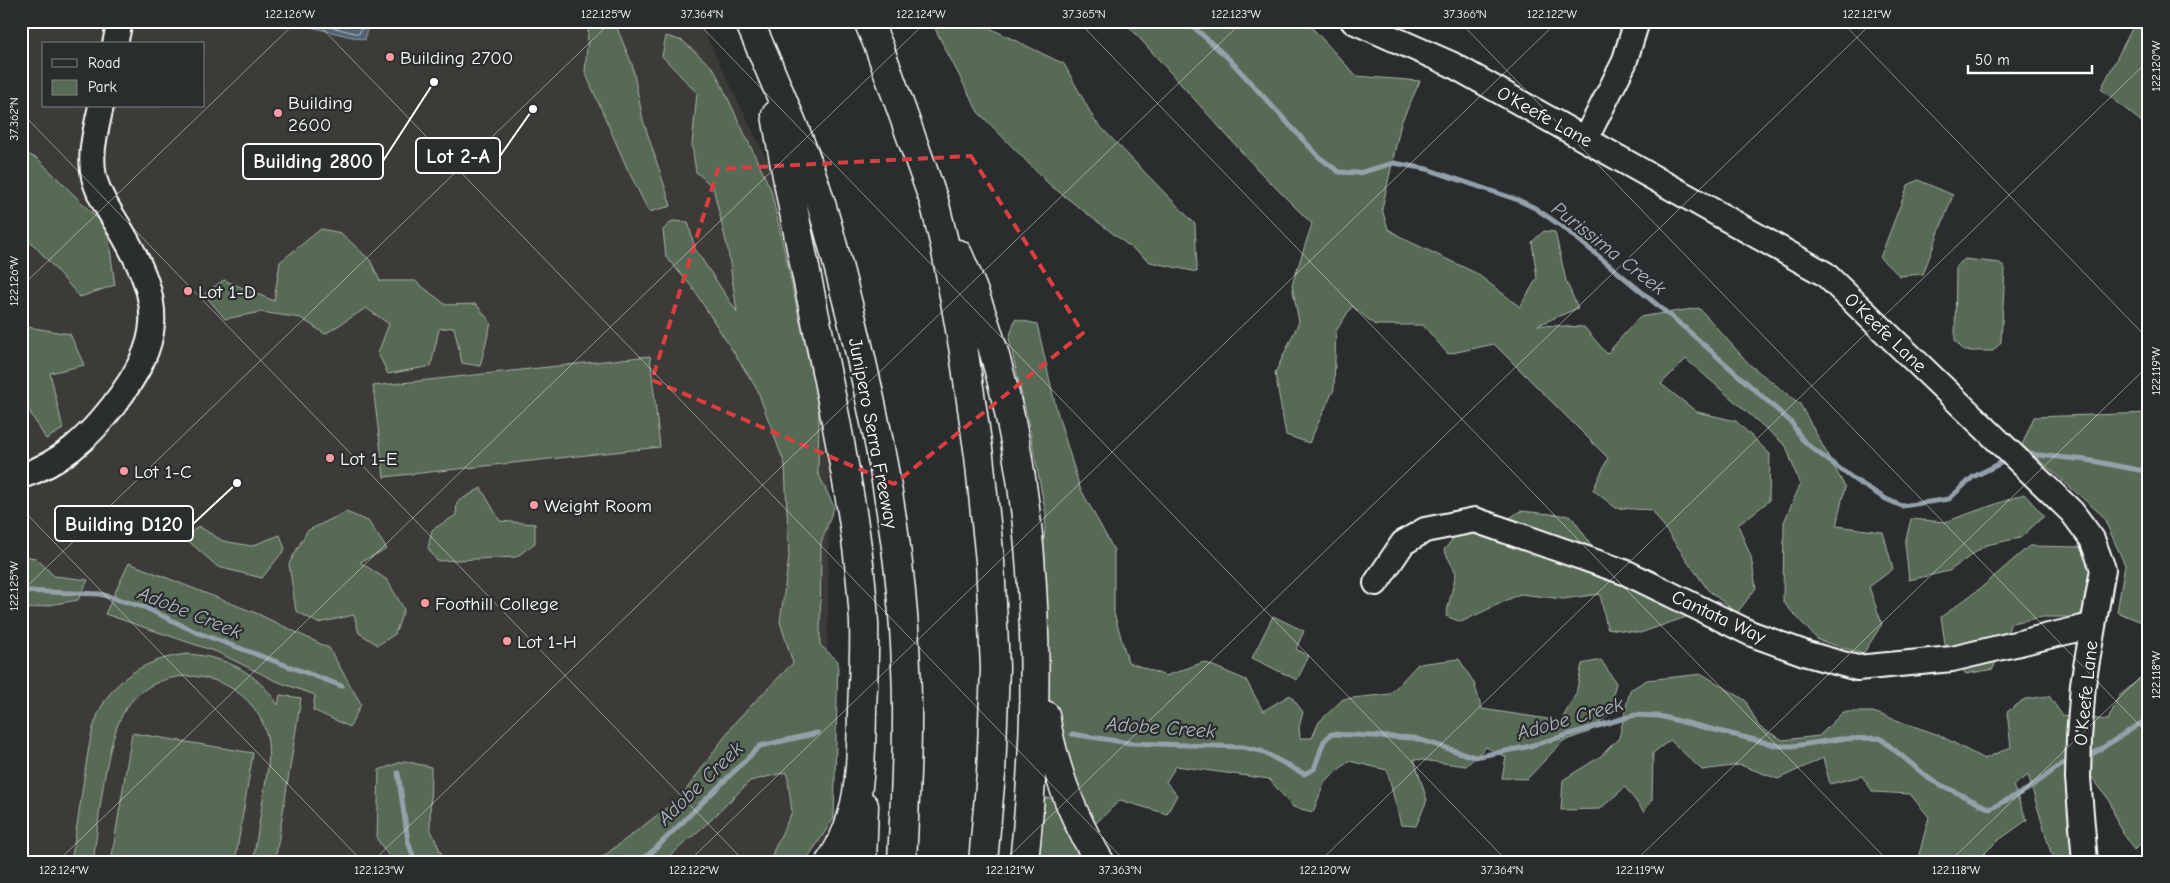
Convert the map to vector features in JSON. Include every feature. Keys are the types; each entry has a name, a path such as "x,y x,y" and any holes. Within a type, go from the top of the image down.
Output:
{"highway":[{"name":"Junipero Serra Freeway","path":"749,21 805,155 838,263 864,371 884,467 898,562 906,666 907,765 902,862"},
{"path":"868,21 934,201 979,305 999,373 1022,492 1051,750 1061,784 1074,816 1100,862"},
{"path":"771,72 786,171 839,435 854,529 864,624 861,757 865,814 862,862"},
{"path":"934,201 945,246 963,346 979,456 990,561 994,668 991,774 983,862"},
{"path":"1024,862 1033,735 1033,598"},
{"path":"830,862 846,834 854,812 861,757"}],"street":[{"path":"115,42 120,21"},
{"name":"O'Keefe Lane","path":"1353,21 1451,64 1586,138 1825,274 2072,512 2092,539 2103,569 2083,684 2079,738 2078,778 2086,862"},
{"path":"1586,138 1624,63 1636,21"},
{"path":"21,476 52,464 92,430 133,378 153,329 150,291 146,278 106,205 95,180 92,152 101,108"},
{"name":"Cantata Way","path":"1376,583 1403,543 1424,530 1475,520 1627,573 1752,634 1807,654 1858,668 1952,659 2092,626"}],"highlighted area":[{"path":"971,156 1083,333 894,484 652,380 718,169"}],"shaded area":[{"name":"Foothill College","path":"21,21 699,21 767,160 830,366 826,841 796,862 21,862"}],"green space":[{"path":"589,21 614,21 632,64 643,120 671,206 649,212 627,168 585,72"},
{"path":"645,21 685,21 648,26"},
{"path":"931,21 975,21 1064,64 1095,121 1195,224 1197,272 1150,262 1050,185 978,112"},
{"path":"1124,21 1306,21 1356,76 1420,81 1401,123 1382,209 1388,229 1406,240 1476,273 1520,307 1537,278 1532,242 1544,231 1555,232 1566,281 1578,308 1538,325 1584,327 1607,354 1639,317 1699,308 1750,365 1800,404 1845,487 1836,526 1883,532 1893,569 1869,587 1882,624 1863,654 1818,640 1783,602 1784,522 1800,485 1786,446 1686,359 1661,384 1697,412 1736,421 1770,454 1769,501 1738,525 1751,557 1756,588 1737,613 1708,590 1652,510 1616,508 1593,490 1608,458 1494,344 1448,354 1423,325 1375,325 1352,306 1336,331 1334,389 1309,443 1286,435 1275,373 1299,322 1292,285 1312,224 1258,170"},
{"path":"2136,21 2149,21 2149,128 2101,89"},
{"path":"666,36 683,41 714,69 771,190 819,408 818,473 834,507 821,543 820,645 838,661 834,818 805,862 772,862 773,852 792,812 787,772 750,781 711,820 663,862 596,862 681,797 736,721 793,663 780,622 789,557 785,465 757,389 692,287 666,257 663,230 672,221 688,222 695,249 737,312 728,250 713,187 696,172 692,145 697,93 662,56"},
{"path":"21,151 38,159 107,228 115,285 80,297 35,246 21,236"},
{"path":"1918,180 1953,195 1923,274 1900,276 1880,258 1908,185"},
{"path":"321,229 341,233 370,260 380,281 415,281 446,305 476,304 491,323 480,366 462,363 454,327 439,329 431,366 388,374 378,353 389,324 366,308 325,334 301,318 261,312 225,319 204,294 224,280 274,301 280,262"},
{"path":"1965,259 2000,263 2005,269 2001,342 1993,351 1964,351 1955,340 1956,266"},
{"path":"1015,319 1037,324 1056,408 1080,488 1114,550 1114,613 1128,662 1166,676 1204,662 1246,680 1263,711 1290,695 1303,712 1299,727 1300,738 1312,738 1319,722 1343,699 1390,694 1418,664 1459,659 1474,683 1482,709 1561,721 1576,694 1582,664 1601,660 1616,683 1608,715 1589,732 1563,741 1527,779 1502,778 1506,757 1486,747 1466,766 1414,759 1427,800 1416,826 1401,825 1387,770 1349,761 1325,781 1313,812 1293,807 1269,779 1176,766 1166,782 1177,795 1167,814 1120,800 1095,824 1060,765 1047,692 1038,614 1046,515 1029,426 1009,339"},
{"path":"21,326 70,334 84,365 50,373 63,429 46,439 21,397"},
{"path":"650,356 660,447 384,477 373,386"},
{"path":"2149,413 2149,625 2117,612 2125,565 2103,516 2022,445 2034,417"},
{"path":"481,488 500,521 535,524 535,543 516,557 437,561 428,548 432,530 456,515 457,502"},
{"path":"2024,494 2044,516 2020,538 1986,545 1949,571 1909,580 1905,543 1911,519 1945,522"},
{"path":"1520,511 1571,516 1592,546 1689,616 1640,633 1607,628 1600,594 1563,599 1520,594 1461,622 1446,616 1456,573 1444,550 1460,530 1495,528"},
{"path":"346,512 368,521 387,549 360,562 387,580 404,609 395,634 378,645 359,633 354,615 318,623 296,611 289,564 307,531"},
{"path":"198,526 223,541 251,546 280,535 285,549 262,578 218,567 186,539"},
{"path":"2029,546 2080,547 2098,587 2078,617 2043,617 2011,623 1993,669 1966,674 1946,650 1941,617 1982,587"},
{"path":"21,556 36,558 54,576 88,580 78,600 21,610"},
{"path":"129,563 258,614 329,648 361,704 350,727 313,710 315,695 276,681 217,652 105,614"},
{"path":"1273,616 1304,631 1296,649 1309,656 1297,680 1252,658"},
{"path":"188,654 215,659 239,668 270,693 278,705 280,695 301,698 275,862 253,862 268,767 268,746 264,726 253,707 238,693 220,683 201,677 180,677 160,681 142,691 127,707 119,721 108,759 93,862 71,862 90,743 101,707 120,683 144,666 158,660"},
{"path":"1702,674 1745,700 1759,727 1783,740 1819,736 1843,712 1873,712 1939,735 1984,759 2011,747 2007,712 2025,699 2049,696 2062,715 2108,720 2119,696 2142,677 2149,681 2149,835 2134,850 2118,825 2110,801 2091,776 2076,779 2076,862 2059,862 2051,853 2028,775 2013,786 2027,820 1996,842 1976,862 1917,862 1929,817 1910,794 1873,792 1862,776 1830,784 1823,758 1778,779 1740,765 1702,770 1670,740 1653,753 1652,800 1644,812 1625,787 1600,809 1561,810 1563,780 1601,756 1619,738 1630,690 1647,680"},
{"path":"132,733 253,753 235,862 111,862"},
{"path":"404,761 431,767 430,828 445,862 393,862 377,839 379,770"},
{"path":"1035,798 1053,798 1089,862 1028,862"}],"water":[{"path":"285,21 369,21 365,40"}],"waterway":[{"name":"Purissima Creek","path":"1187,21 1229,59 1319,157 1339,172 1359,173 1394,163 1427,169 1518,200 1535,208 1567,230 1685,328 1791,422 1802,439 1813,449 1855,480 1886,499 1902,506 1949,499 1973,477 2001,463"},
{"name":"Purissima Creek","path":"2028,454 2087,460 2149,472"},
{"name":"Adobe Creek","path":"21,591 100,594 144,607 196,632 342,686"},
{"name":"Adobe Creek","path":"1072,734 1130,743 1243,747 1261,751 1304,774 1314,769 1324,741 1331,734 1414,738 1475,757 1526,747 1635,715 1659,716 1779,746 1793,746 1840,739 1880,738 1931,780 1990,809 2028,789 2062,764 2072,762"},
{"name":"Adobe Creek","path":"2085,759 2149,718"},
{"name":"Adobe Creek","path":"639,862 654,850 760,746 818,733"},
{"name":"Adobe Creek","path":"398,773 408,841 415,862"}],"place":[{"name":"Building 2700","path":"390,57"},
{"name":"Building 2800","path":"434,82"},
{"name":"Lot 2-A","path":"533,109"},
{"name":"Building 2600","path":"278,113"},
{"name":"Lot 1-D","path":"188,291"},
{"name":"Lot 1-E","path":"330,458"},
{"name":"Lot 1-C","path":"124,471"},
{"name":"Building D120","path":"237,483"},
{"name":"Weight Room","path":"534,505"},
{"name":"Foothill College","path":"425,603"},
{"name":"Lot 1-H","path":"507,641"}]}
